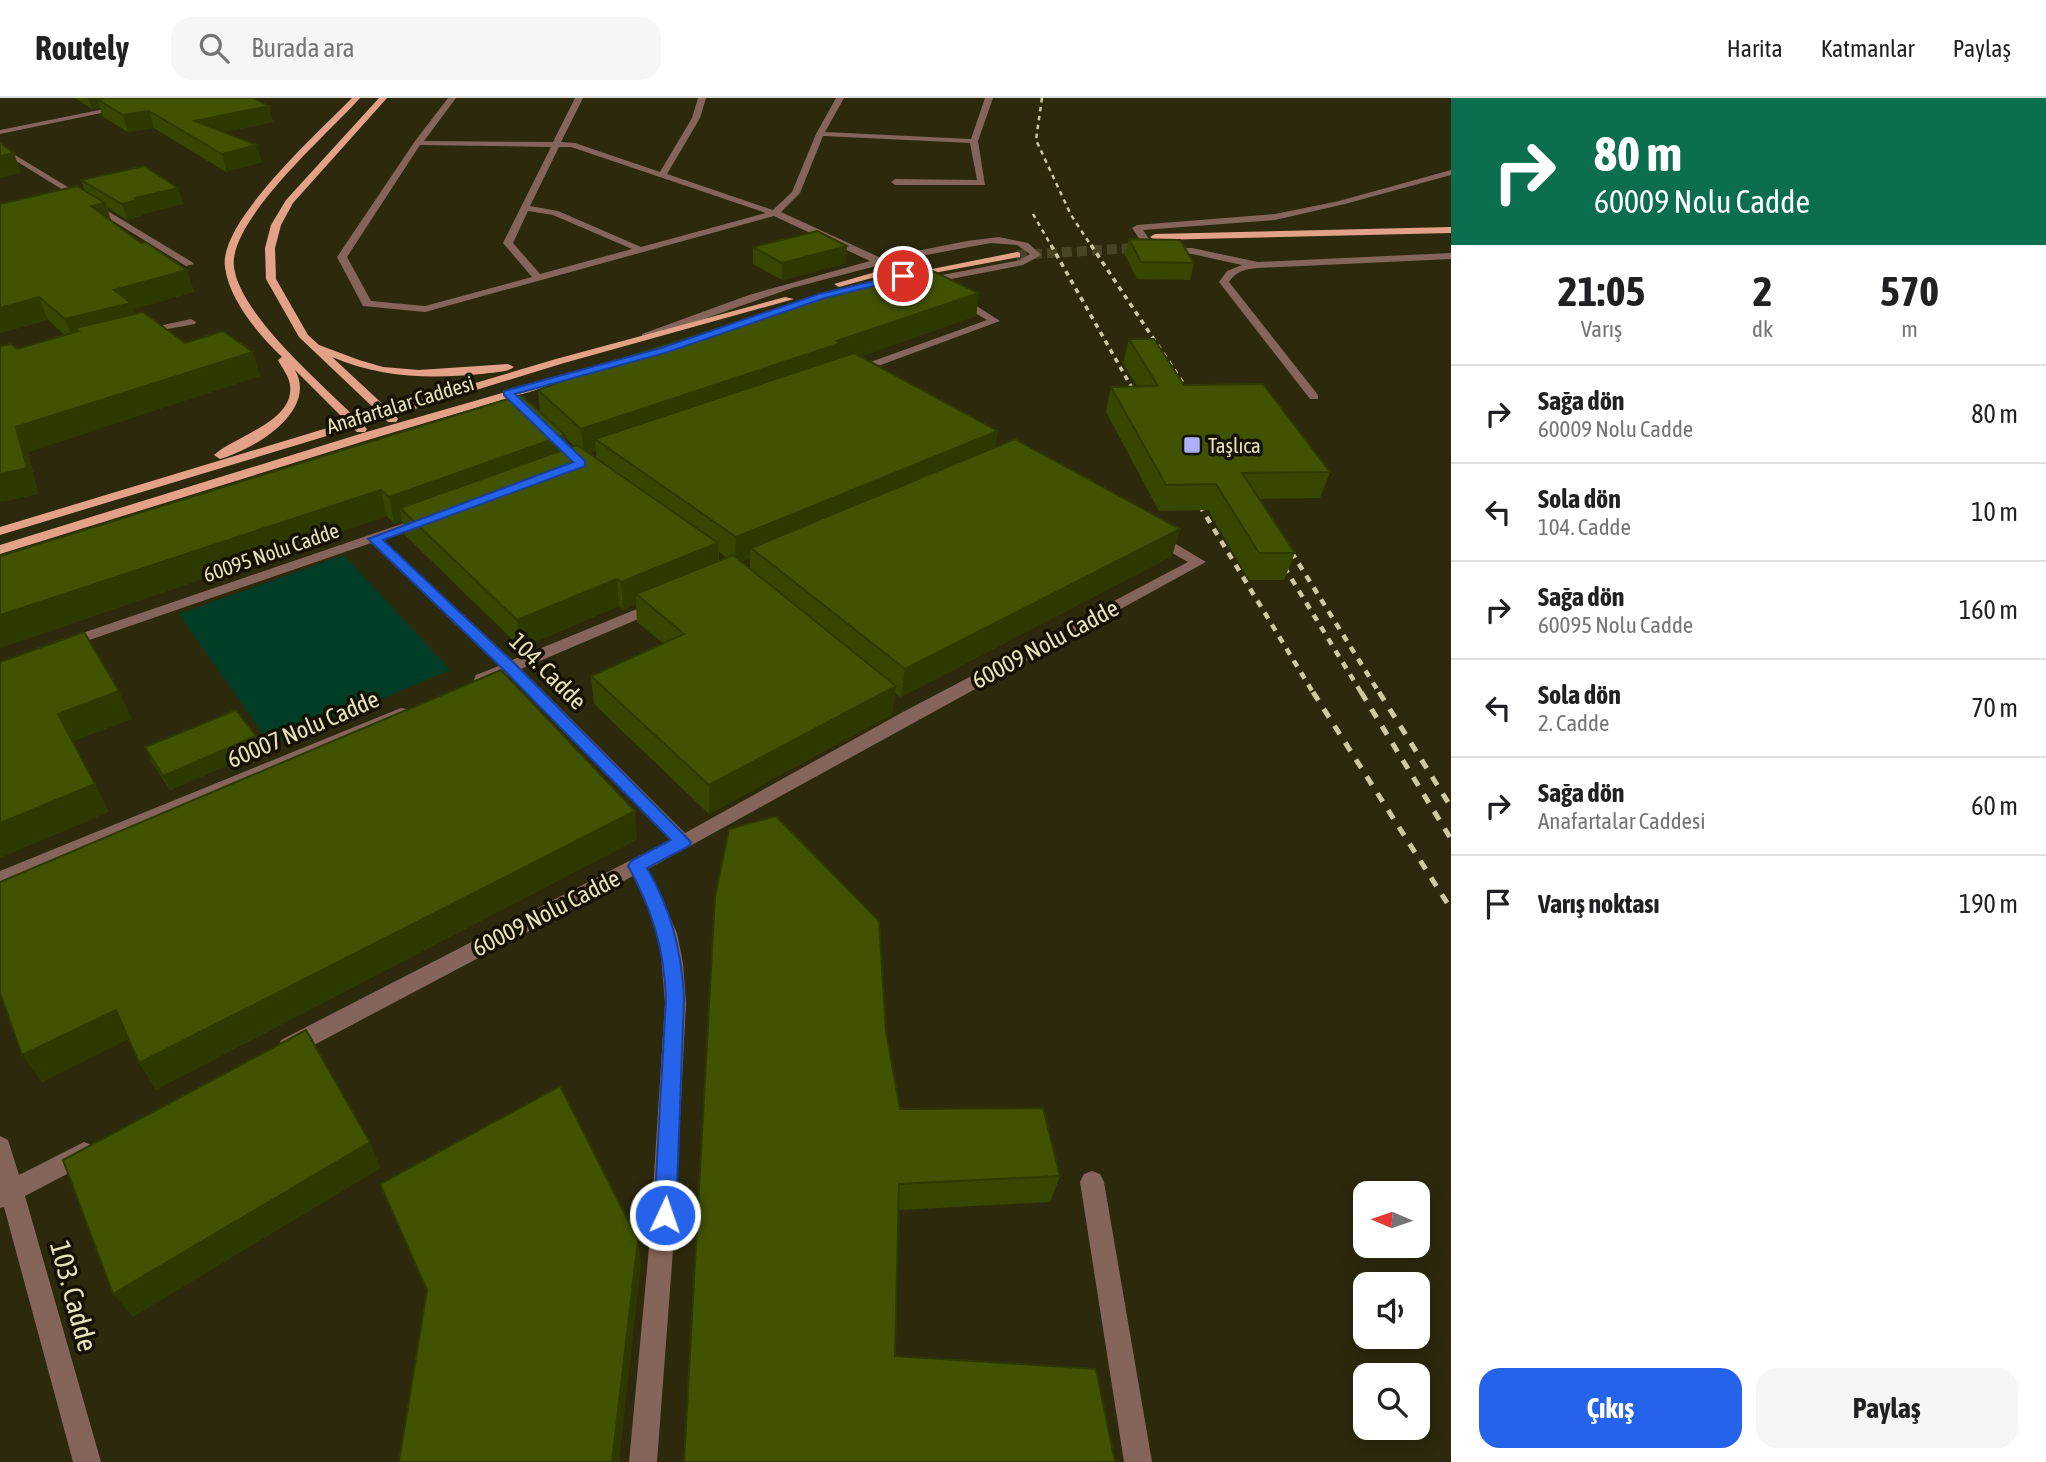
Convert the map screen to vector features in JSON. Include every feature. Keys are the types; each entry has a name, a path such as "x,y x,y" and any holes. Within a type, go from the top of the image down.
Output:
{"main road":[{"path":"356,98 282,174 255,206 237,235 229,266 246,309 281,350 367,436"},
{"path":"383,98 289,202 276,225 270,247 271,279 304,337 400,426"},
{"path":"1155,237 1451,230"},
{"path":"1165,246 1451,237"},
{"name":"Anafartalar Caddesi","path":"0,531 385,412 646,336 717,320 910,264 1013,251 822,296 713,333"},
{"path":"312,344 367,366 413,373 486,370 561,361"},
{"path":"143,488 239,446 287,412 294,400 296,384 281,350"},
{"name":"Anafartalar Caddesi","path":"0,550 507,393 625,361"}],"street":[{"path":"0,132 170,98"},
{"path":"452,98 418,143 342,257 367,304 425,309 775,212 796,192 820,134 840,98 834,98"},
{"path":"538,278 508,243 579,98"},
{"path":"696,118 702,98"},
{"path":"662,174 696,118 713,98"},
{"path":"895,182 982,183 974,141 989,98"},
{"path":"820,134 974,141"},
{"path":"418,143 572,145 775,212 879,261"},
{"path":"0,148 189,264"},
{"path":"1258,265 1192,251 1152,251 1137,228 1217,224 1277,217 1348,201 1451,172"},
{"path":"525,208 555,213 641,250"},
{"path":"646,336 724,307 879,261 1000,240 1021,243 1033,249 1037,255 1023,262 902,287"},
{"path":"1314,397 1224,282 1234,269 1258,265 1451,256"},
{"path":"855,374 995,321 927,280"},
{"path":"775,323 864,297"},
{"path":"122,335 191,322"},
{"path":"507,393 524,411"},
{"name":"60095 Nolu Cadde","path":"52,648 439,515"},
{"name":"60009 Nolu Cadde","path":"270,1056 683,842 904,712 1199,562 1140,529"},
{"name":"104. Cadde","path":"374,539 510,667 683,842"},
{"path":"472,683 673,599"},
{"name":"60007 Nolu Cadde","path":"0,879 421,705"},
{"path":"637,866 652,892 670,945 675,998 663,1242 643,1462"},
{"path":"7,1193 99,1146"},
{"name":"103. Cadde","path":"0,1147 7,1193 87,1462"},
{"path":"1092,1182 1138,1462"}],"green space":[{"path":"344,555 450,670 271,745 179,614"}],"building":[{"path":"253,98 269,106 195,121 257,145 222,154 149,111 123,115 97,99"},
{"path":"0,143 14,153 0,156"},
{"path":"144,166 178,188 135,198 137,200 122,204 81,180"},
{"path":"77,186 105,203 91,206 141,243 145,242 187,270 114,290 131,303 65,319 39,297 0,308 0,204"},
{"path":"817,231 847,246 782,263 753,247"},
{"path":"1129,239 1180,240 1194,263 1141,262"},
{"path":"922,266 979,293 837,341 841,343 581,429 538,390 650,349"},
{"path":"143,312 185,343 223,331 253,352 16,427 27,468 0,474 0,346 11,344 17,349 79,331 75,328"},
{"path":"1129,339 1154,339 1184,385 1263,384 1330,472 1242,473 1295,553 1259,553 1216,484 1166,485 1111,387 1158,386"},
{"path":"854,353 998,431 736,537 595,439"},
{"path":"521,395 565,435 389,497 381,490 0,615 0,556"},
{"path":"1015,439 1180,529 905,669 751,548"},
{"path":"577,445 718,543 621,582 617,579 517,620 400,508"},
{"path":"733,555 896,686 709,785 591,676 684,634 636,594"},
{"path":"84,632 119,691 58,714 95,784 0,823 0,662"},
{"path":"501,670 635,811 139,1063 116,1010 22,1055 0,993 0,882"},
{"path":"236,710 256,736 163,776 145,747"},
{"path":"776,816 879,921 886,1031 900,1109 1043,1108 1060,1176 899,1184 895,1356 1096,1369 1115,1462 684,1462 715,897 729,829"},
{"path":"306,1030 370,1142 113,1294 63,1160"},
{"path":"560,1086 638,1240 612,1462 399,1462 427,1290 380,1184"}],"tunnel":[{"path":"1017,255 1150,247"}],"railway":[{"path":"1042,98 1036,140 1071,215 1092,247"},
{"path":"1033,214 1052,247"},
{"path":"1051,245 1140,402"},
{"path":"1091,245 1195,401"},
{"path":"1192,493 1314,694"},
{"path":"1284,540 1380,694"},
{"path":"1277,555 1362,694"},
{"path":"1313,692 1451,909"},
{"path":"1361,692 1451,839"},
{"path":"1379,692 1451,807"}],"place":[{"name":"Taşlıca","path":"1192,445"}],"route":[{"path":"665,1215 674,971 663,921 652,892 637,866 683,842 510,667 374,539 581,463 507,393 664,350 822,296 903,276"}]}
